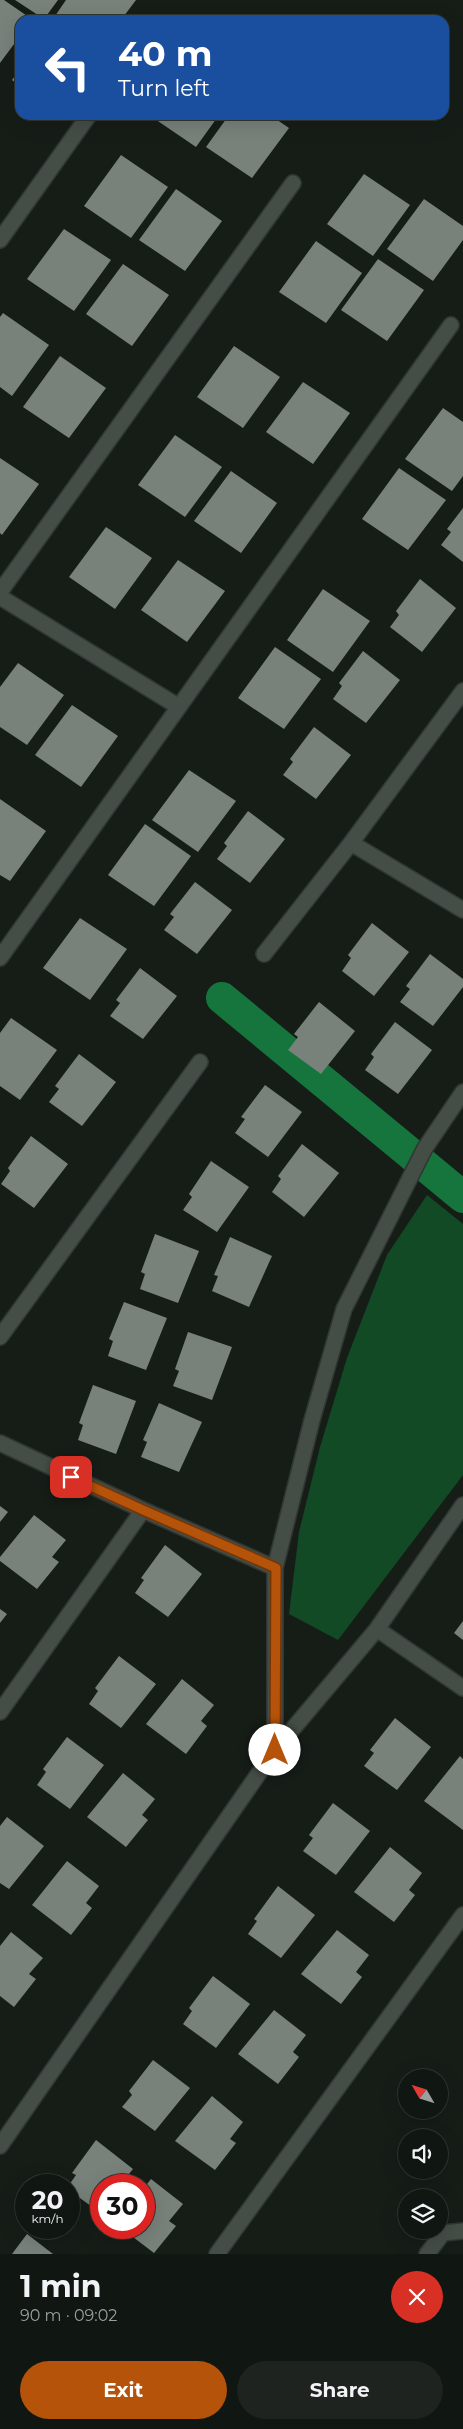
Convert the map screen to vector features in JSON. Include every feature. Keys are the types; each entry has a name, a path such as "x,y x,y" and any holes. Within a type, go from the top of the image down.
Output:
{"street":[{"path":"0,240 85,120"},
{"path":"0,592 293,183"},
{"path":"0,958 451,325"},
{"path":"0,597 178,707"},
{"path":"264,954 350,843 463,691"},
{"path":"350,843 463,910"},
{"path":"0,1337 200,1062"},
{"path":"275,1750 276,1568 312,1420 344,1309 425,1148 463,1092"},
{"path":"0,1443 143,1510 276,1568"},
{"path":"0,2146 275,1750 377,1629 463,1504"},
{"path":"0,1712 143,1510"},
{"path":"377,1629 463,1688"},
{"path":"217,2254 463,1915"},
{"path":"426,2254 443,2234 463,2231"}],"green space":[{"path":"427,1195 463,1224 463,1475 338,1640 289,1614 299,1532 320,1447 347,1358 387,1255"}],"building":[{"path":"0,0 4,0 26,15 15,15 15,43 0,63"},
{"path":"15,0 58,0 47,15 38,15"},
{"path":"66,0 136,0 125,15 56,15"},
{"path":"156,120 215,120 196,147"},
{"path":"225,120 277,120 289,128 252,178 206,147"},
{"path":"121,155 168,187 131,238 84,206"},
{"path":"364,174 410,205 373,256 327,224"},
{"path":"176,189 222,221 185,271 139,240"},
{"path":"424,199 463,226 463,240 433,281 387,249"},
{"path":"64,229 111,260 74,311 27,279"},
{"path":"316,241 362,273 326,323 279,292"},
{"path":"378,259 424,290 387,341 341,310"},
{"path":"123,264 169,295 132,346 86,314"},
{"path":"3,313 49,345 12,396 0,387 0,317"},
{"path":"234,346 280,377 243,428 197,397"},
{"path":"60,356 106,388 69,438 23,407"},
{"path":"303,382 350,413 313,464 266,432"},
{"path":"443,408 463,422 463,476 452,491 405,459"},
{"path":"175,435 222,467 185,517 138,485"},
{"path":"0,458 39,484 2,535 0,533"},
{"path":"399,468 446,500 408,550 362,519"},
{"path":"231,471 277,503 241,553 194,521"},
{"path":"463,508 463,562 441,545 451,532 447,529"},
{"path":"106,527 152,558 115,609 69,577"},
{"path":"178,560 225,591 187,642 141,610"},
{"path":"420,579 456,608 422,652 390,627 399,615 396,611"},
{"path":"323,589 370,621 333,672 287,640"},
{"path":"275,647 321,679 284,729 238,698"},
{"path":"363,651 400,680 366,723 333,699 342,686 339,683"},
{"path":"18,663 64,695 27,745 0,727 0,687"},
{"path":"72,705 118,736 81,787 35,755"},
{"path":"314,727 351,755 316,799 283,775 293,762 290,759"},
{"path":"189,770 236,801 198,852 152,820"},
{"path":"0,799 46,831 10,881 0,875"},
{"path":"248,811 285,839 250,883 217,859 227,846 224,843"},
{"path":"145,824 191,856 154,906 108,875"},
{"path":"195,882 232,910 197,954 164,930 174,917 170,914"},
{"path":"80,918 127,949 90,1000 43,968"},
{"path":"372,923 409,952 374,996 342,971 351,958 348,955"},
{"path":"430,954 463,979 463,987 433,1026 400,1002 410,989 406,986"},
{"path":"140,968 177,996 143,1039 110,1016 120,1003 116,1000"},
{"path":"319,1002 355,1031 321,1074 288,1050 298,1037 294,1034"},
{"path":"11,1018 57,1050 20,1100 0,1086 0,1033"},
{"path":"395,1022 432,1050 398,1094 365,1070 374,1057 371,1054"},
{"path":"79,1054 116,1082 82,1126 49,1102 59,1089 55,1086"},
{"path":"265,1085 302,1112 268,1157 235,1133 245,1119 241,1117"},
{"path":"31,1136 68,1164 34,1208 1,1184 10,1171 8,1168"},
{"path":"302,1144 339,1173 304,1217 272,1192 281,1179 278,1176"},
{"path":"211,1161 249,1187 217,1232 183,1210 192,1197 189,1194"},
{"path":"155,1234 199,1251 178,1303 140,1289 145,1274 141,1272"},
{"path":"230,1237 272,1256 249,1307 212,1291 218,1276 214,1275"},
{"path":"124,1302 167,1318 146,1370 108,1356 113,1341 109,1339"},
{"path":"188,1332 232,1347 212,1400 173,1386 179,1371 175,1369"},
{"path":"93,1385 136,1401 116,1454 78,1440 83,1425 79,1423"},
{"path":"159,1403 202,1422 179,1472 141,1457 147,1442 143,1440"},
{"path":"0,1506 8,1512 0,1522"},
{"path":"34,1515 66,1540 52,1557 59,1562 37,1589 0,1561 0,1557"},
{"path":"165,1545 202,1574 168,1617 135,1593 144,1580 141,1578"},
{"path":"0,1609 7,1614 0,1623"},
{"path":"463,1621 463,1640 454,1633"},
{"path":"119,1656 156,1684 121,1728 89,1704 98,1691 95,1688"},
{"path":"182,1679 214,1705 201,1721 207,1726 186,1754 146,1724"},
{"path":"395,1718 431,1747 397,1790 364,1766 374,1753 370,1750"},
{"path":"67,1737 104,1765 70,1809 37,1785 46,1772 43,1769"},
{"path":"460,1756 463,1759 463,1830 424,1801"},
{"path":"123,1773 155,1799 142,1815 148,1820 126,1847 87,1817"},
{"path":"333,1803 370,1831 336,1875 303,1851 313,1838 309,1835"},
{"path":"7,1817 44,1846 9,1889 0,1883 0,1826"},
{"path":"390,1847 422,1873 409,1890 415,1895 394,1922 354,1892"},
{"path":"67,1861 99,1886 86,1903 92,1908 71,1935 32,1905"},
{"path":"278,1886 315,1915 281,1958 248,1934 257,1921 254,1919"},
{"path":"337,1930 369,1955 356,1972 362,1977 341,2004 301,1974"},
{"path":"11,1932 43,1958 29,1974 36,1979 14,2007 0,1996 0,1946"},
{"path":"213,1976 250,2004 216,2048 183,2024 192,2011 189,2008"},
{"path":"274,2010 306,2035 293,2052 299,2057 278,2084 238,2054"},
{"path":"153,2060 190,2088 155,2131 122,2107 132,2095 129,2091"},
{"path":"212,2096 243,2122 230,2139 236,2143 215,2170 175,2141"},
{"path":"96,2140 133,2169 129,2174 90,2174 90,2205 80,2198 80,2174 72,2173"},
{"path":"155,2182 183,2204 169,2221 176,2226 154,2253 136,2239 155,2239"},
{"path":"23,2239 34,2239 53,2254 12,2254"}],"waterway":[{"path":"222,998 463,1197"}],"route":[{"path":"71,1477 276,1568 275,1750"}]}
